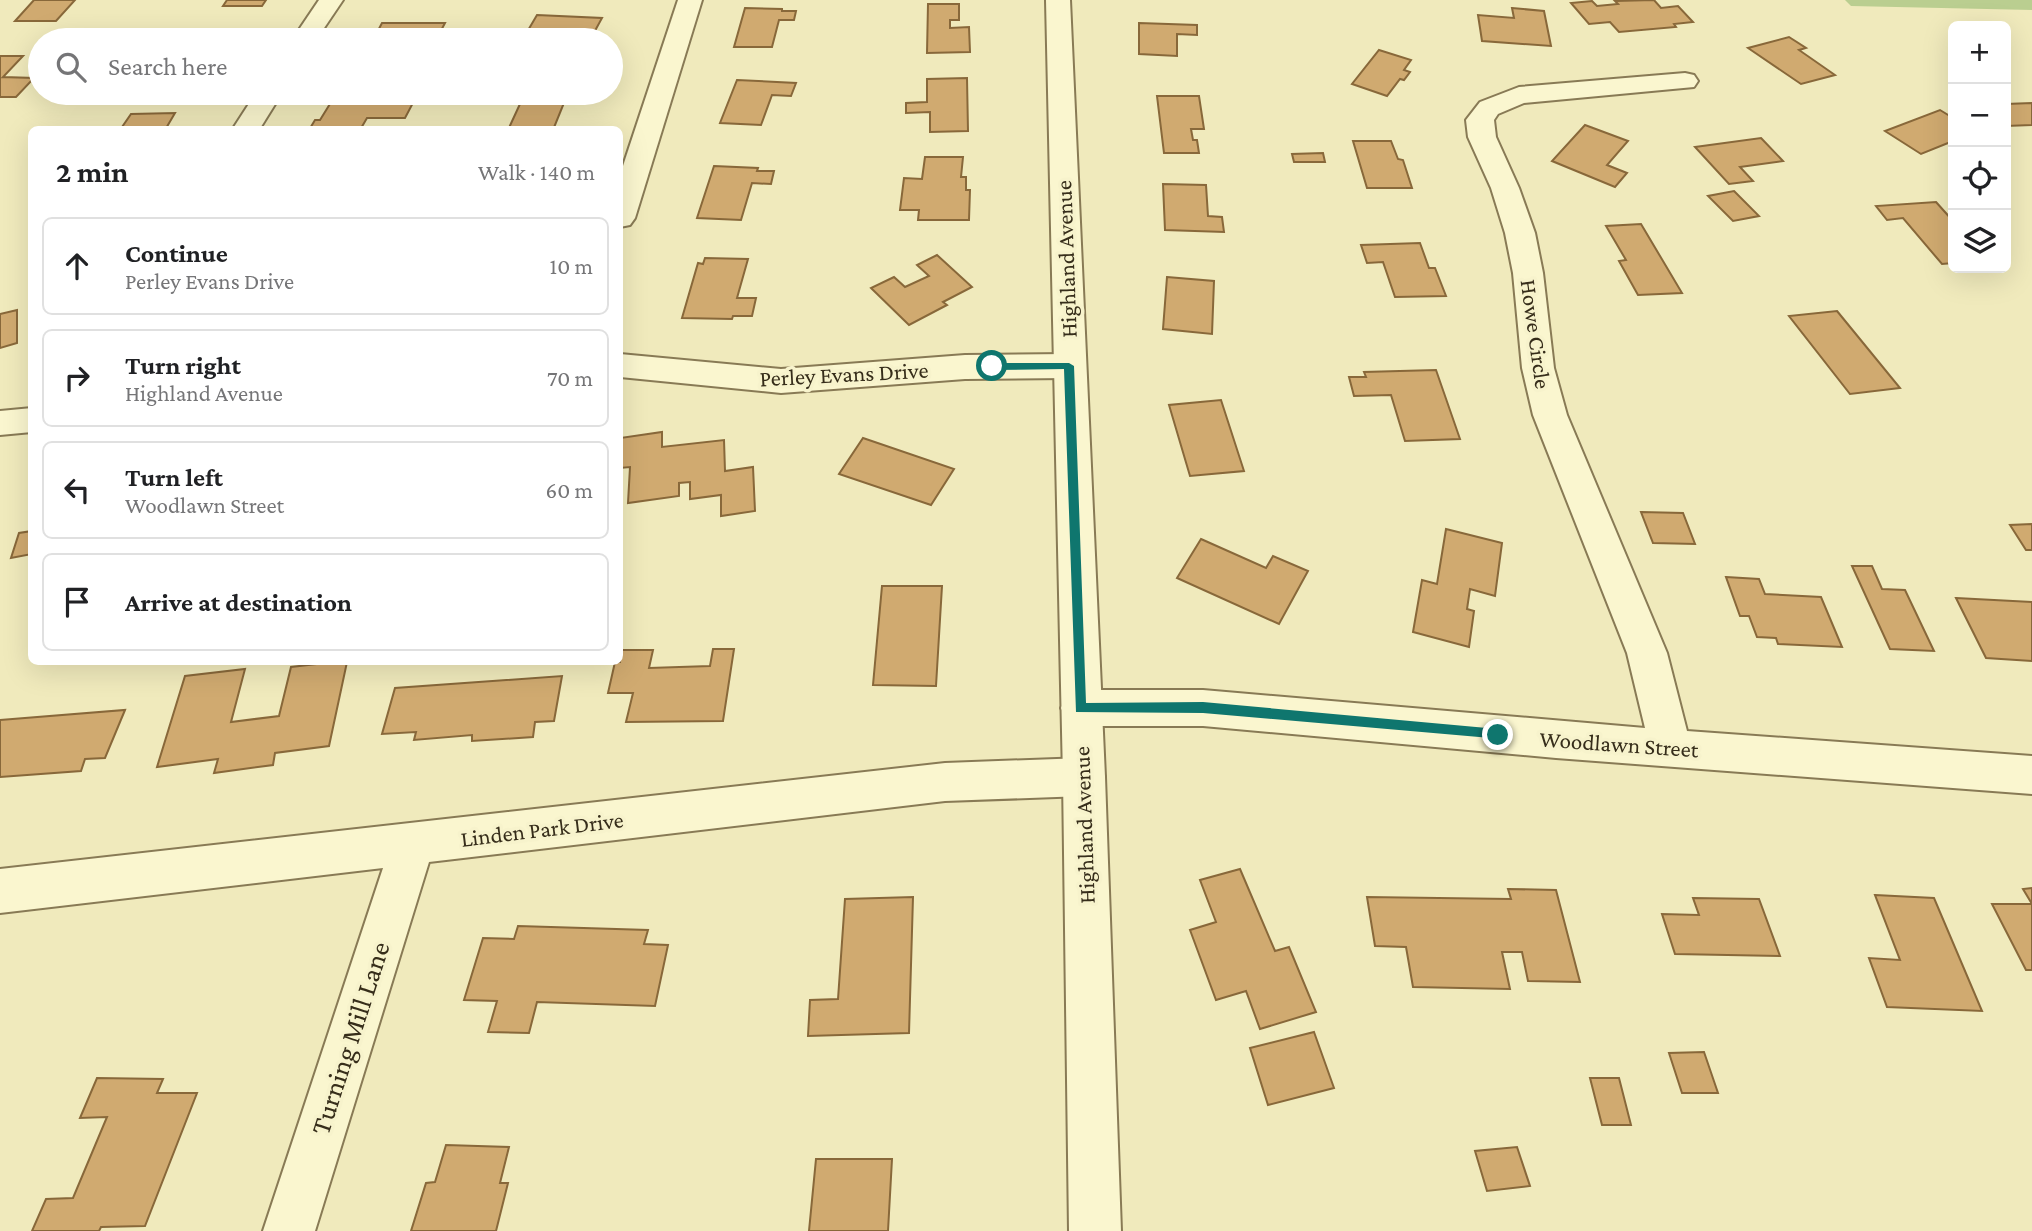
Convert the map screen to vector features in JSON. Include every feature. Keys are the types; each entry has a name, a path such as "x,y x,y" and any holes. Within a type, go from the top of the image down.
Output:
{"street":[{"path":"312,28 331,0"},
{"path":"623,209 690,0"},
{"name":"Highland Avenue","path":"1058,0 1084,777 1095,1231"},
{"name":"Howe Circle","path":"1671,748 1647,653 1550,415 1538,368 1528,273 1520,233 1501,178 1482,137 1480,120 1489,108 1519,95 1685,80"},
{"path":"248,126 261,105"},
{"name":"Perley Evans Drive","path":"623,366 674,368 760,381 781,381 965,367 1069,366"},
{"path":"0,422 28,420"},
{"name":"Woodlawn Street","path":"1080,708 1203,708 1671,748 2032,775"},
{"name":"Linden Park Drive","path":"0,891 945,782 1084,777"},
{"name":"Turning Mill Lane","path":"289,1231 412,845"}],"green space":[{"path":"1845,0 2032,0 2032,10 1851,6"}],"building":[{"path":"34,0 75,0 56,21 15,21"},
{"path":"227,0 266,0 262,6 223,6"},
{"path":"1654,0 1661,8 1678,6 1693,22 1674,24 1676,27 1619,32 1610,22 1589,24 1571,3 1592,1 1597,6 1618,4 1615,1"},
{"path":"928,4 959,4 959,20 950,20 950,28 969,27 970,52 927,53"},
{"path":"745,8 796,11 794,20 779,20 772,47 734,47"},
{"path":"1512,8 1544,11 1551,46 1482,41 1478,15 1514,18"},
{"path":"537,15 602,18 597,28 529,28"},
{"path":"382,23 445,23 442,28 379,28"},
{"path":"1139,23 1197,25 1197,35 1177,34 1177,56 1139,54"},
{"path":"1789,37 1806,48 1799,50 1835,75 1801,84 1748,48"},
{"path":"1379,50 1411,60 1404,70 1410,72 1404,80 1400,79 1387,96 1352,84"},
{"path":"0,56 23,56 3,77 28,78 28,84 16,97 0,97"},
{"path":"967,78 968,131 930,132 930,112 906,113 906,103 927,102 927,79"},
{"path":"737,80 796,83 791,96 772,95 761,125 720,123"},
{"path":"1157,96 1199,96 1204,129 1191,129 1193,140 1197,140 1199,153 1164,153"},
{"path":"2032,103 2032,125 2011,126 2011,104"},
{"path":"329,105 412,105 405,118 367,118 362,126 311,126 315,120 320,120"},
{"path":"519,105 563,105 555,126 510,126"},
{"path":"1940,110 1948,115 1948,143 1921,154 1885,131"},
{"path":"175,113 167,126 123,126 131,114"},
{"path":"1585,125 1628,141 1607,165 1627,173 1615,187 1552,161"},
{"path":"1761,138 1783,161 1740,167 1753,181 1729,184 1695,147"},
{"path":"1353,141 1391,141 1398,159 1403,160 1412,188 1367,188"},
{"path":"1323,153 1325,162 1294,162 1292,154"},
{"path":"925,157 963,157 961,177 966,177 966,190 970,190 969,220 918,220 919,210 900,210 904,178 922,179"},
{"path":"714,166 774,171 771,184 752,183 741,220 697,218"},
{"path":"1163,184 1206,185 1208,216 1222,217 1224,232 1165,230"},
{"path":"1734,191 1759,216 1733,221 1708,196"},
{"path":"1936,202 1948,215 1948,263 1942,264 1903,218 1887,220 1876,206"},
{"path":"1641,224 1682,293 1638,295 1619,261 1626,260 1606,226"},
{"path":"1420,243 1429,268 1435,268 1446,296 1395,297 1383,262 1367,263 1361,245"},
{"path":"937,255 972,287 943,302 947,305 909,325 871,288 894,277 905,287 929,276 917,265"},
{"path":"705,258 748,259 737,298 756,298 752,316 733,316 732,319 682,318 698,263 703,264"},
{"path":"1167,277 1214,281 1212,334 1163,329"},
{"path":"17,310 17,343 0,348 0,314"},
{"path":"1837,311 1900,388 1850,394 1789,316"},
{"path":"1436,370 1460,439 1405,441 1391,395 1354,396 1349,377 1366,377 1364,372"},
{"path":"1221,400 1244,471 1190,476 1169,405"},
{"path":"662,432 662,447 724,440 725,471 753,467 755,511 721,516 721,495 690,499 690,482 679,483 679,496 628,503 630,467 623,468 623,438"},
{"path":"863,438 954,469 931,505 839,474"},
{"path":"1641,512 1683,513 1695,544 1653,543"},
{"path":"2032,524 2032,550 2026,550 2010,525"},
{"path":"1446,529 1502,543 1495,596 1470,589 1467,609 1474,611 1469,647 1413,632 1422,580 1437,584"},
{"path":"28,532 28,555 11,558 19,533"},
{"path":"1201,539 1266,568 1273,556 1308,571 1279,624 1177,578"},
{"path":"1852,566 1872,566 1882,589 1905,590 1934,651 1890,649"},
{"path":"1726,577 1759,579 1765,594 1821,597 1842,647 1778,644 1776,638 1757,637 1749,616 1740,616"},
{"path":"882,586 942,586 936,686 873,685"},
{"path":"1956,598 2032,602 2032,661 1986,658"},
{"path":"713,649 734,649 723,721 626,722 633,693 608,693 614,665 623,665 623,650 653,650 649,668 710,666"},
{"path":"346,665 329,746 275,753 273,765 214,773 218,759 157,767 185,676 245,669 231,722 279,716 291,667"},
{"path":"562,676 554,721 535,722 533,737 472,741 472,735 414,740 416,732 382,734 395,688"},
{"path":"125,710 105,758 85,759 81,771 0,777 0,720"},
{"path":"1240,869 1275,951 1289,947 1316,1012 1260,1029 1246,991 1216,1000 1190,930 1216,922 1200,880"},
{"path":"2032,888 2032,904 2023,889"},
{"path":"1508,889 1556,890 1580,982 1528,981 1522,952 1502,952 1510,989 1413,987 1406,947 1375,946 1367,897 1511,899"},
{"path":"1875,895 1934,898 1982,1011 1887,1007 1869,958 1900,960"},
{"path":"913,897 909,1033 808,1036 810,1000 838,999 845,899"},
{"path":"1693,898 1759,899 1780,956 1675,954 1662,914 1699,915"},
{"path":"1992,904 2032,904 2032,970 2026,970"},
{"path":"518,926 648,930 644,944 668,945 655,1006 537,1002 529,1033 488,1032 497,1001 464,1000 483,938 514,939"},
{"path":"1314,1032 1334,1088 1268,1105 1250,1048"},
{"path":"1704,1052 1718,1093 1682,1093 1669,1053"},
{"path":"97,1078 163,1079 157,1093 197,1093 145,1226 101,1227 99,1231 32,1231 46,1199 73,1198 107,1117 80,1118"},
{"path":"1590,1078 1619,1078 1631,1125 1602,1125"},
{"path":"446,1145 509,1147 500,1183 508,1183 496,1231 411,1231 426,1183 435,1182"},
{"path":"1517,1147 1530,1186 1487,1191 1475,1151"},
{"path":"816,1159 892,1159 888,1231 809,1231"}],"route":[{"path":"992,366 1069,366 1080,708 1203,708 1498,735"}]}
